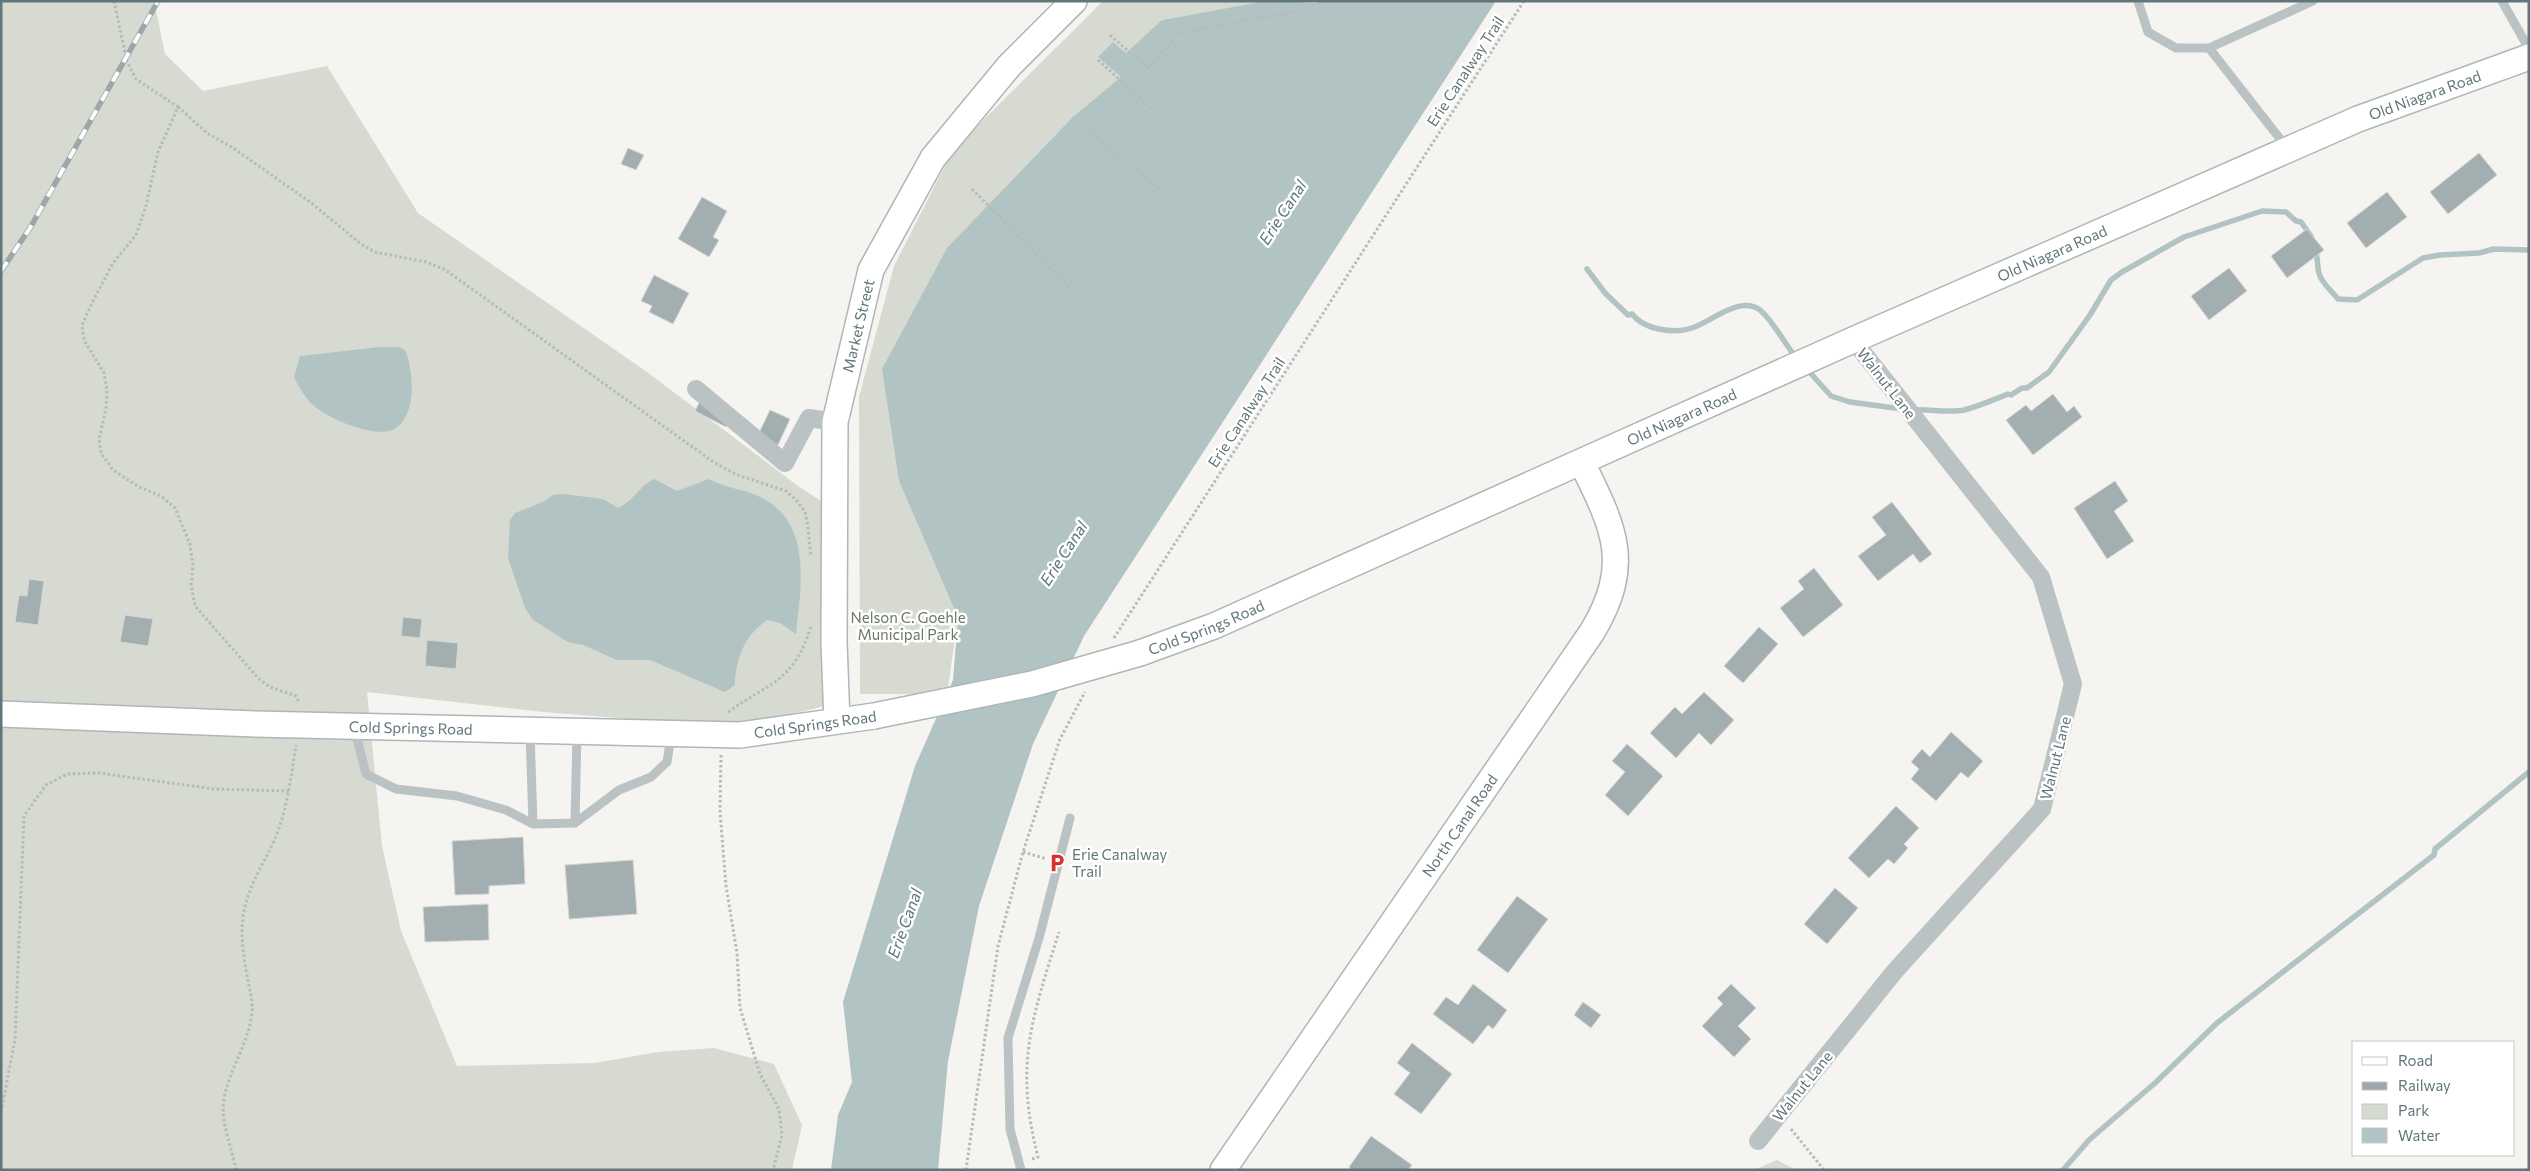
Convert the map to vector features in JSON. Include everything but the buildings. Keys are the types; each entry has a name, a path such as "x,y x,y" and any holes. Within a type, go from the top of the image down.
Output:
{"street":[{"name":"Market Street","path":"836,721 834,642 835,422 871,270 929,167 1010,66 1074,1"},
{"name":"Old Niagara Road","path":"1582,463 1853,340 2383,108 2529,57"},
{"name":"Walnut Lane","path":"1758,1141 1895,971 2042,809 2073,684 2040,577 1853,340"},
{"path":"696,389 784,463 809,418 835,422"},
{"name":"Cold Springs Road","path":"1,714 353,726 740,735 874,716 1032,684 1140,653 1214,626 1582,463"},
{"name":"North Canal Road","path":"1223,1170 1582,647 1606,607 1616,574 1614,545 1602,504 1582,463"}],"lane":[{"path":"2138,1 2148,32 2176,48 2208,48 2313,1"},
{"path":"2502,1 2529,48"},
{"path":"2208,48 2288,149"},
{"path":"353,726 366,774 396,789 456,796 506,810 533,824 576,823 619,790 651,778 667,762 672,734"},
{"path":"530,730 533,824"},
{"path":"576,823 577,732"},
{"path":"1020,1167 1010,1129 1008,1038 1070,818"}],"path":[{"path":"114,1 127,62 136,79 178,107 208,133 233,148 294,191 361,244 375,252 426,262 444,269 712,461 735,474 786,491 805,512 812,563"},
{"name":"Erie Canalway Trail","path":"1110,645 1524,1"},
{"path":"1110,35 1148,68 1179,33 1303,10"},
{"path":"1098,60 1152,109"},
{"path":"178,107 158,152 146,206 136,235 114,263 82,325 84,340 104,373 107,390 106,408 99,440 101,453 113,470 139,488 162,496 175,508 190,544 193,566 191,585 195,606 259,679 270,686 296,696 302,710"},
{"path":"1072,118 1181,206"},
{"path":"972,189 1077,295"},
{"path":"726,714 769,688 791,668 805,645 813,618"},
{"path":"966,1170 998,946 1023,852 1060,739 1087,688"},
{"path":"236,1170 223,1101 229,1077 249,1030 252,1013 252,1000 242,939 244,912 251,887 274,841 289,791 298,737"},
{"path":"721,746 720,812 726,886 737,953 740,1008 760,1074 779,1109 782,1134 774,1170"},
{"path":"1,1112 15,1040 24,816 46,785 67,774 99,774 214,789 289,791"},
{"path":"1023,852 1059,862"},
{"path":"1020,1167 1038,1157 1029,1122 1026,1062 1029,1036 1037,1004 1059,932"},
{"path":"1779,1114 1824,1170"}],"green space":[{"path":"1,1 158,1 155,5 165,54 203,91 327,66 418,213 647,372 798,486 835,510 825,706 763,721 693,724 543,712 367,692 382,846 401,931 457,1066 595,1063 658,1052 714,1048 774,1064 802,1125 792,1170 1,1170"},
{"name":"Nelson C. Goehle Municipal Park","path":"1103,1 1265,1 1162,20 899,481 958,618 947,694 860,694 859,397 894,266 953,150"},
{"path":"1777,1160 1796,1170 1754,1170"}],"water":[{"name":"Erie Canal","path":"1265,1 1316,3 1322,1 1496,1 1084,636 1033,744 979,906 948,1061 938,1170 831,1170 838,1115 852,1082 843,1002 915,766 953,680 958,618 899,481 882,369 947,248 1072,118 1121,77 1098,57 1113,42 1126,53 1162,20"},
{"path":"379,347 399,347 405,350 412,381 410,405 406,415 400,424 392,430 384,432 362,429 329,416 310,402 294,377 300,356"},
{"path":"654,479 677,491 709,479 754,494 777,508 789,522 796,539 800,557 801,577 796,634 780,623 767,620 759,626 752,633 743,648 737,666 735,685 725,692 650,660 617,660 583,645 568,642 533,620 525,608 508,558 510,520 515,513 543,502 553,495 563,494 603,499 618,508 628,502"}],"waterway":[{"path":"1913,410 1964,410 2008,394 2011,395 2022,388 2027,388 2049,372 2090,315 2111,280 2184,237 2262,211 2286,212 2296,221 2301,222 2311,236"},
{"path":"2315,249 2320,277 2324,284 2338,299 2357,300 2423,258 2479,253 2494,249 2529,250"},
{"path":"1587,269 1605,293 1628,315 1632,314 1644,324 1660,329 1685,330 1700,325 1725,311 1743,306 1752,306 1760,310 1769,319 1797,359"},
{"path":"1805,367 1831,396 1850,402 1902,409"},
{"path":"2063,1170 2089,1140 2155,1083 2217,1023 2434,855 2435,849 2529,772"}],"railway":[{"path":"1,271 30,228 158,1"}],"place":[{"name":"Erie Canalway Trail","path":"1057,863"}]}
